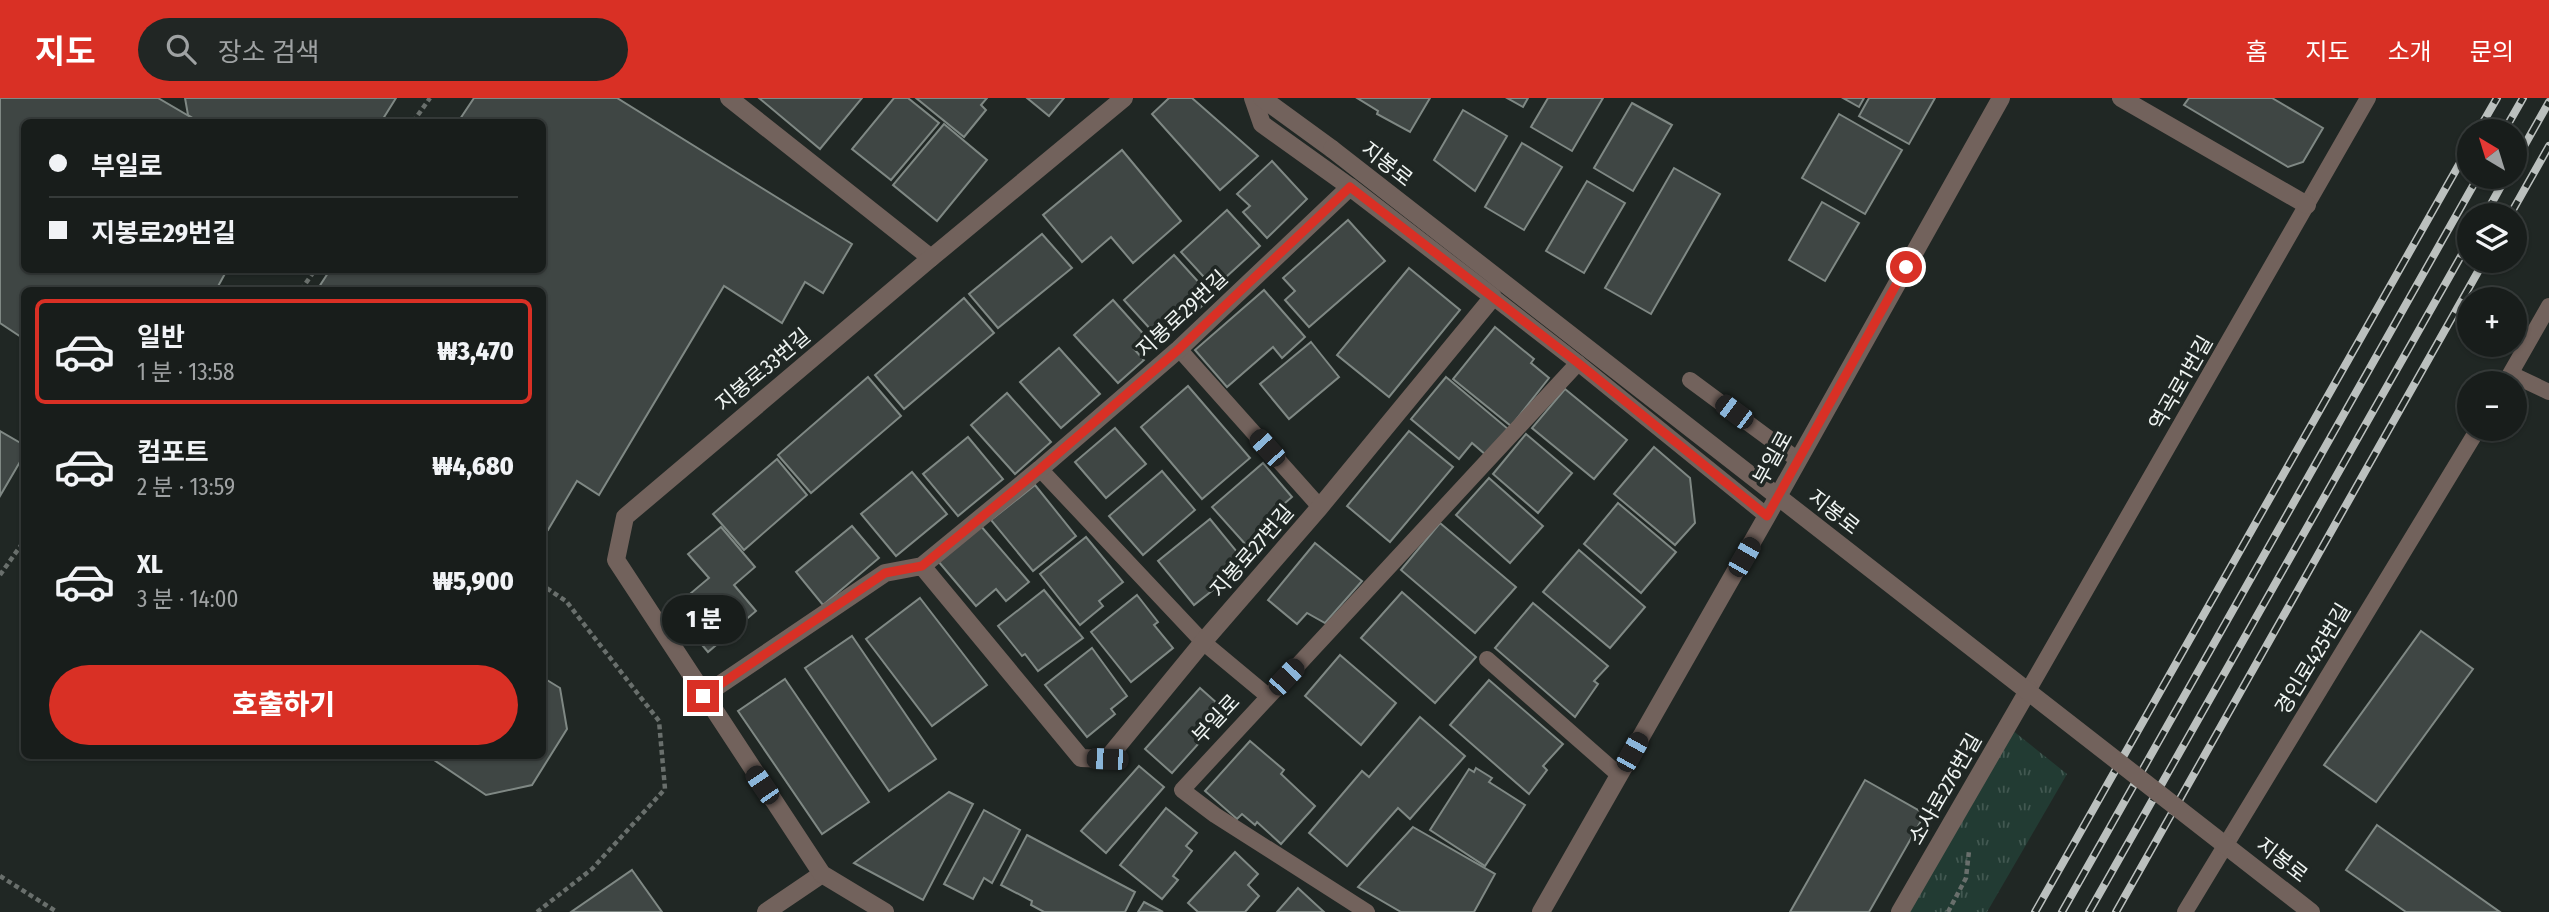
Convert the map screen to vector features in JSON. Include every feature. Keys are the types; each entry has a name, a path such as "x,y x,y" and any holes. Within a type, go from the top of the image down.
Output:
{"street":[{"path":"729,98 931,258"},
{"name":"지봉로33번길","path":"703,696 616,560 625,517 1124,98"},
{"path":"1253,98 1262,124 1350,187 1493,297"},
{"name":"지봉로","path":"1262,98 1332,149 2311,912"},
{"name":"부일로","path":"1541,912 2001,98"},
{"path":"2121,98 2307,205"},
{"name":"지봉로29번길","path":"703,696 885,573 922,566 1179,349 1350,187"},
{"name":"지봉로27번길","path":"922,566 1081,758 1107,759 1493,297"},
{"name":"소사로276번길","path":"1900,912 2029,689"},
{"path":"703,696 822,874 885,912"},
{"path":"766,912 822,874"}],"lane":[{"name":"역곡로1번길","path":"2029,689 2368,98"},
{"path":"1493,297 1767,516"},
{"path":"2512,371 2549,306"},
{"path":"1179,349 1320,507"},
{"name":"부일로","path":"1367,912 1215,815 1182,790 1578,363"},
{"path":"1690,380 1798,460"},
{"path":"2527,385 2549,392"},
{"name":"경인로425번길","path":"2185,912 2471,441"},
{"path":"1040,469 1203,642 1268,696"},
{"path":"1487,659 1619,775"}],"path":[{"path":"415,119 430,98"},
{"path":"0,575 21,545"},
{"path":"537,912 592,869 665,789 659,721 566,601 546,588"},
{"path":"0,876 57,912"}],"green space":[{"path":"2007,726 2067,774 1987,912 1900,912"}],"building":[{"path":"0,98 158,98 194,119 21,119 21,273 225,273 218,287 21,287 21,337 0,323"},
{"path":"185,98 396,98 383,119 194,119 188,115"},
{"path":"474,98 617,98 852,244 823,293 805,282 782,323 724,286 599,495 577,481 548,530 546,287 319,287 328,273 546,273 546,119 460,119"},
{"path":"759,98 862,98 820,149"},
{"path":"894,98 908,98 939,123 891,180 852,149"},
{"path":"916,98 987,98 981,105 986,110 964,137"},
{"path":"1027,98 1064,98 1049,116"},
{"path":"1169,98 1192,98 1258,156 1220,190 1152,114"},
{"path":"1357,98 1430,98 1410,132 1377,114 1378,111"},
{"path":"1507,98 1528,98 1523,107"},
{"path":"1548,98 1603,98 1572,151 1531,127"},
{"path":"1843,98 1864,98 1859,107"},
{"path":"1869,98 1935,98 1909,144 1859,116"},
{"path":"2189,98 2272,98 2323,128 2303,162 2288,167 2184,105"},
{"path":"1632,103 1672,125 1633,191 1594,168"},
{"path":"1463,110 1507,136 1475,191 1434,160"},
{"path":"1839,114 1902,150 1865,214 1802,178"},
{"path":"944,124 987,160 937,221 893,185"},
{"path":"1522,143 1562,167 1524,230 1485,207"},
{"path":"1122,150 1181,221 1133,263 1111,237 1082,262 1043,215"},
{"path":"1272,161 1307,199 1267,238 1243,212 1250,206 1237,194"},
{"path":"1674,168 1720,194 1651,314 1605,288"},
{"path":"1587,181 1625,203 1584,273 1546,251"},
{"path":"1822,202 1859,223 1825,281 1789,260"},
{"path":"1227,210 1260,246 1214,288 1181,252"},
{"path":"1348,220 1385,261 1309,327 1285,300 1295,291 1283,278"},
{"path":"1042,234 1072,268 998,328 969,294"},
{"path":"1174,255 1212,297 1162,342 1124,300"},
{"path":"1409,268 1460,310 1389,397 1337,355"},
{"path":"1264,290 1305,337 1282,358 1273,347 1227,387 1195,350"},
{"path":"964,298 994,333 904,409 875,375"},
{"path":"1113,300 1147,338 1134,349 1144,360 1118,383 1074,335"},
{"path":"1495,327 1534,359 1531,363 1549,378 1511,426 1453,379"},
{"path":"1311,342 1339,377 1289,419 1260,384"},
{"path":"1059,348 1100,394 1061,428 1020,382"},
{"path":"868,377 901,416 811,493 778,455"},
{"path":"1446,377 1508,429 1486,455 1472,443 1459,459 1411,419"},
{"path":"1188,386 1250,458 1202,499 1141,427"},
{"path":"1565,389 1627,440 1594,479 1532,428"},
{"path":"1007,393 1051,442 1015,474 971,425"},
{"path":"1115,428 1146,464 1106,498 1075,462"},
{"path":"0,431 21,443 21,460 0,496"},
{"path":"1409,431 1453,467 1390,542 1347,506"},
{"path":"1526,434 1572,473 1538,513 1493,474"},
{"path":"968,437 1003,479 958,516 923,474"},
{"path":"1654,447 1690,478 1695,523 1675,545 1614,494"},
{"path":"777,459 807,495 744,550 713,514"},
{"path":"1263,463 1292,497 1262,523 1267,529 1247,546 1212,507"},
{"path":"1162,471 1195,510 1143,555 1109,516"},
{"path":"912,472 947,514 896,556 861,514"},
{"path":"1489,478 1543,526 1510,563 1456,515"},
{"path":"1035,485 1076,536 1033,571 991,520"},
{"path":"1618,503 1676,552 1641,593 1584,544"},
{"path":"1210,519 1242,558 1214,581 1218,586 1194,605 1158,561"},
{"path":"1440,523 1516,587 1475,633 1401,570"},
{"path":"980,525 1029,582 1006,601 996,589 976,606 938,561"},
{"path":"852,526 879,558 823,605 796,572"},
{"path":"721,527 755,567 734,585 756,611 708,652 672,609 709,578 688,554"},
{"path":"1086,537 1123,582 1099,601 1103,606 1080,625 1040,574"},
{"path":"1315,543 1362,581 1325,623 1307,613 1297,624 1268,600"},
{"path":"1579,550 1645,607 1610,648 1543,592"},
{"path":"1044,590 1083,638 1038,671 998,626"},
{"path":"1402,592 1476,657 1435,703 1361,638"},
{"path":"1137,595 1158,622 1154,625 1173,648 1131,682 1091,632"},
{"path":"920,598 987,685 932,726 866,639"},
{"path":"1533,603 1608,666 1594,681 1598,684 1575,717 1495,648"},
{"path":"2421,631 2473,669 2376,802 2324,765"},
{"path":"852,636 936,759 889,791 805,668"},
{"path":"1092,648 1127,696 1111,709 1115,714 1087,737 1045,685"},
{"path":"1340,655 1396,703 1361,745 1305,696"},
{"path":"546,679 560,688 567,729 532,785 486,795 432,759 546,759"},
{"path":"785,679 869,802 822,834 738,711"},
{"path":"1489,680 1563,744 1543,766 1547,770 1529,794 1450,725"},
{"path":"1200,688 1227,712 1172,773 1145,749"},
{"path":"1420,717 1465,756 1410,819 1398,808 1347,866 1309,833 1362,771 1369,777"},
{"path":"1250,741 1284,770 1281,774 1315,806 1281,844 1257,822 1255,825 1242,814 1237,819 1205,791"},
{"path":"1139,766 1164,787 1106,853 1081,831"},
{"path":"1476,768 1492,778 1489,782 1525,805 1485,866 1430,830 1469,769 1474,772"},
{"path":"1865,780 1925,814 1869,912 1790,912"},
{"path":"949,792 973,804 923,900 854,863"},
{"path":"1166,808 1197,833 1186,846 1192,851 1173,876 1178,880 1162,899 1120,865"},
{"path":"984,810 1020,830 992,883 984,878 973,899 944,884"},
{"path":"2377,825 2500,912 2406,912 2346,870"},
{"path":"1413,827 1495,874 1474,912 1401,912 1358,887"},
{"path":"1027,835 1135,892 1125,912 1044,912 1031,905 1032,901 1001,885"},
{"path":"1235,852 1258,874 1248,885 1259,896 1245,912 1198,912 1188,903"},
{"path":"632,870 662,912 571,912"},
{"path":"1298,888 1324,912 1277,912"},
{"path":"1144,902 1163,912 1138,912"}],"railway":[{"path":"2485,119 2497,98"},
{"path":"2511,119 2523,98"},
{"path":"2527,141 2549,102"},
{"path":"2517,203 2549,146"},
{"path":"2035,912 2457,168"},
{"path":"2062,912 2471,189"},
{"path":"2492,203 2499,189"},
{"path":"2089,912 2457,263"},
{"path":"2116,912 2477,273"}],"route":[{"path":"703,696 885,573 922,566 1179,349 1350,187 1578,363 1767,516 1906,267"}]}
